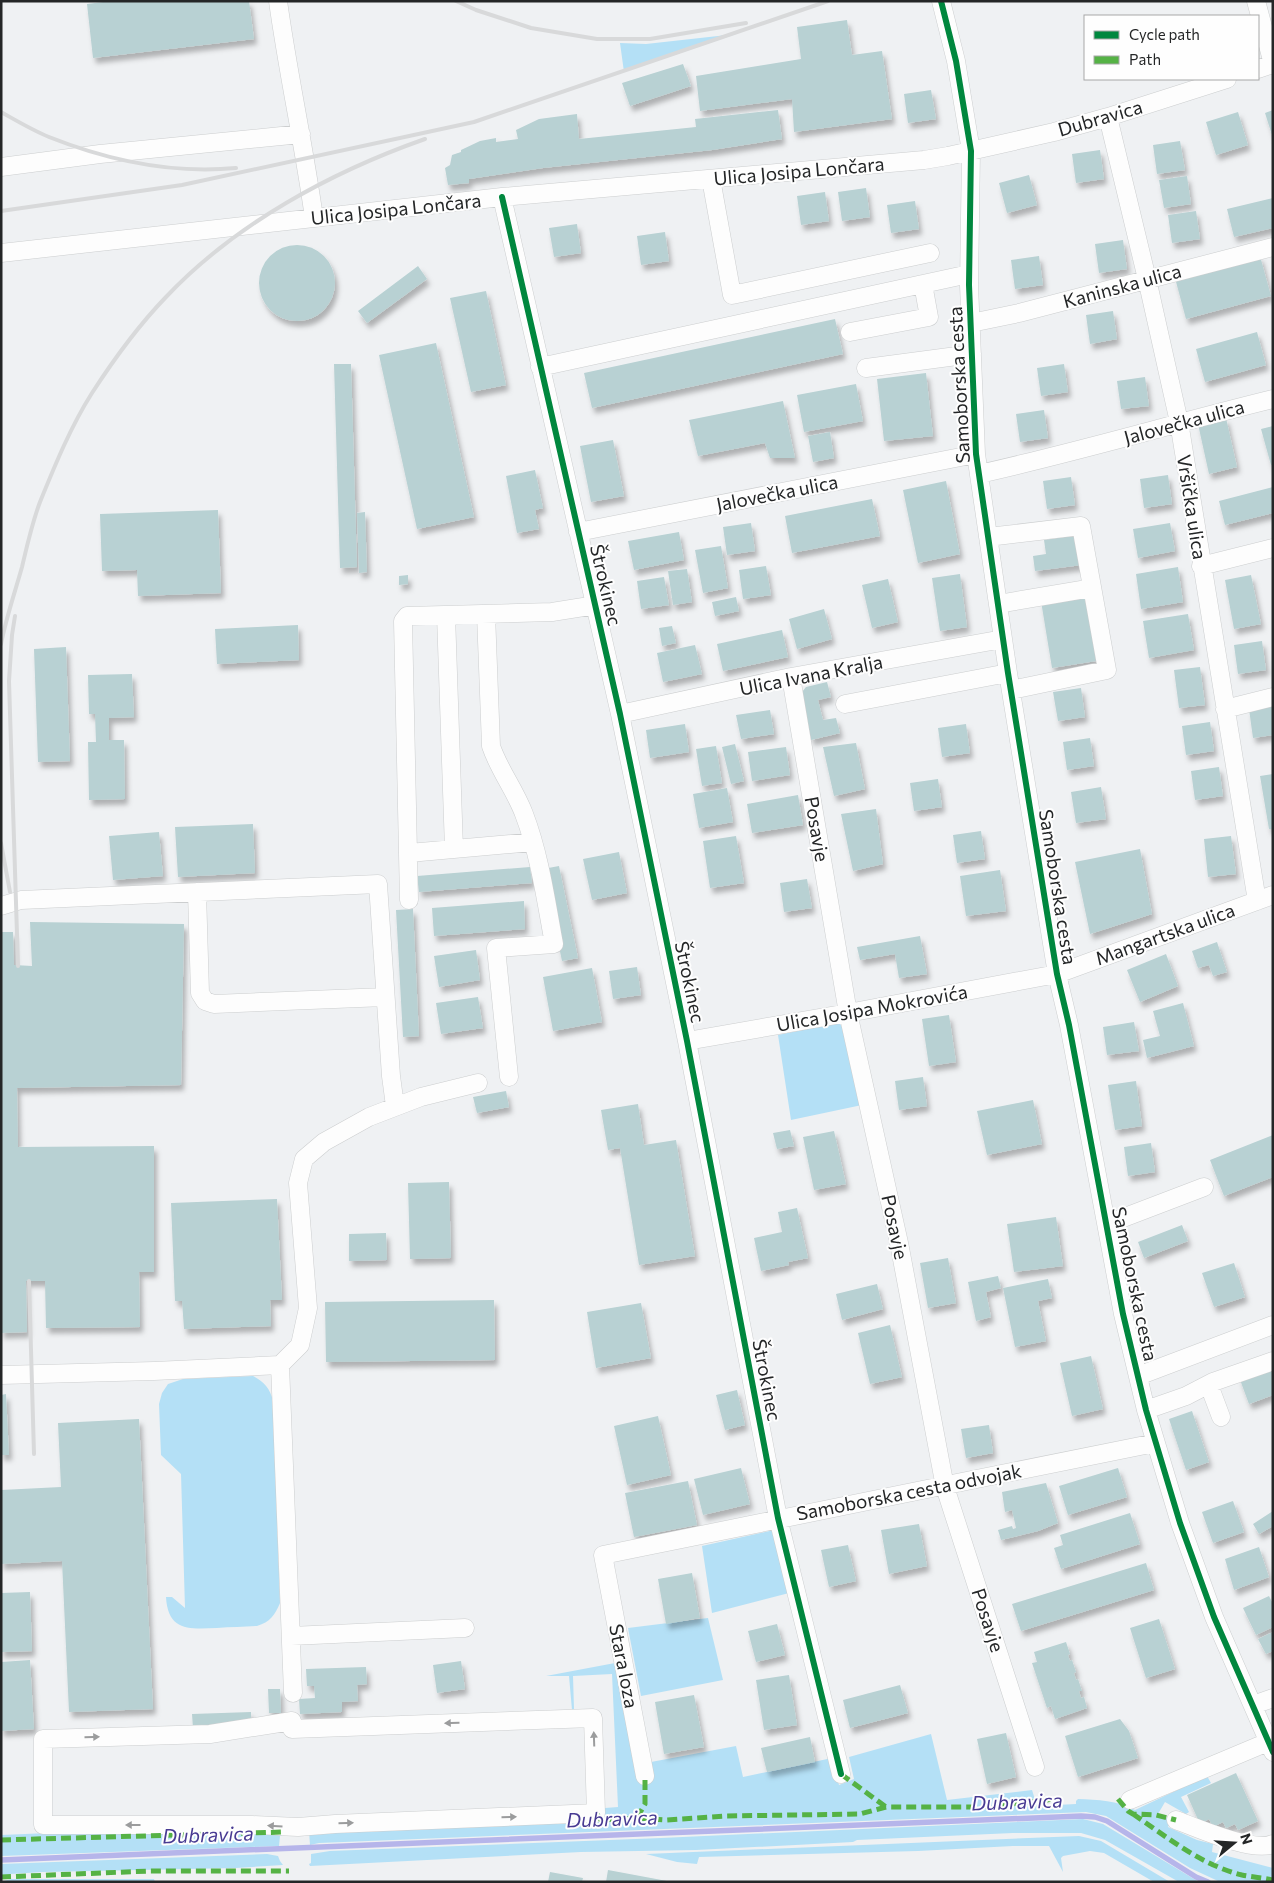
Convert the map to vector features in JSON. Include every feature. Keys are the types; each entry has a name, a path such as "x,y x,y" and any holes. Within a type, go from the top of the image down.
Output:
{"street":[{"path":"278,1 314,218"},
{"name":"Samoborska cesta","path":"941,1 956,61 970,151 969,274 976,454 1008,673 1057,974 1069,1025 1123,1314 1146,1410 1180,1523 1214,1617 1270,1747"},
{"path":"1256,1 1273,64 1259,69"},
{"name":"Dubravica","path":"970,151 1054,132 1108,117 1224,80"},
{"name":"Vršička ulica","path":"1108,117 1179,422 1225,710 1265,898"},
{"path":"1,167 100,154 301,134"},
{"name":"Ulica Josipa Lončara","path":"1,253 502,197 924,160 970,151"},
{"path":"711,178 732,296 930,253"},
{"name":"Štrokinec","path":"502,197 620,714 686,1041 778,1518 841,1774"},
{"name":"Kaninska ulica","path":"970,323 1019,313 1273,247"},
{"path":"540,368 969,274"},
{"path":"850,332 929,316 923,284"},
{"path":"866,368 972,354"},
{"name":"Jalovečka ulica","path":"979,474 1052,457 1179,422 1273,399"},
{"name":"Jalovečka ulica","path":"578,532 976,454"},
{"path":"988,537 1081,526 1107,670 1011,690"},
{"path":"1201,566 1273,548"},
{"path":"998,604 1092,588"},
{"path":"410,900 403,621 407,616 552,612 596,605"},
{"path":"486,614 491,746 496,761 513,788 533,842 543,881 554,944 496,948 509,1077"},
{"path":"446,615 454,849"},
{"name":"Ulica Ivana Kralja","path":"620,714 791,677 1003,639"},
{"path":"845,704 1008,673"},
{"name":"Posavje","path":"791,677 848,1013 899,1243 946,1487 1036,1767"},
{"path":"1225,710 1273,697"},
{"path":"409,853 533,842"},
{"path":"1,906 21,900 378,884 391,1076 396,1106"},
{"path":"197,892 200,993 205,1001 214,1004 385,997"},
{"name":"Mangartska ulica","path":"1057,974 1265,898"},
{"name":"Ulica Josipa Mokrovića","path":"686,1041 1057,974"},
{"path":"1,1375 280,1365 300,1345 308,1308 298,1183 304,1159 324,1142 369,1116 421,1096 478,1083"},
{"path":"1106,1224 1204,1187"},
{"path":"1138,1376 1273,1325"},
{"path":"1146,1410 1273,1361"},
{"path":"280,1365 293,1693"},
{"path":"1209,1385 1221,1417"},
{"name":"Samoborska cesta odvojak","path":"603,1555 778,1518 946,1487 1156,1442"},
{"name":"Stara loza","path":"603,1555 645,1776"},
{"path":"291,1636 465,1628"},
{"path":"1252,1705 1273,1698"},
{"path":"593,1718 596,1813 328,1824 298,1827 252,1825 43,1825 43,1739 210,1734 292,1725 593,1718"},
{"path":"1130,1800 1270,1747"},
{"path":"1176,1820 1248,1845 1273,1844"}],"shaded area":[{"path":"736,34 624,72 620,43 646,44"},
{"path":"836,1023 840,1024 843,1028 862,1105 791,1120 778,1035"},
{"path":"253,1376 266,1386 273,1401 280,1603 272,1617 257,1626 198,1629 182,1626 171,1617 166,1597 172,1597 185,1608 181,1474 161,1455 159,1404 162,1393 168,1384 183,1379"},
{"path":"774,1530 793,1592 712,1613 702,1546"},
{"path":"708,1618 723,1680 641,1696 628,1628"},
{"path":"615,1663 651,1762 736,1746 743,1777 832,1758 839,1785 854,1779 849,1757 931,1734 947,1800 1032,1790 1037,1806 1076,1804 1078,1799 1114,1802 1135,1810 1207,1776 1211,1783 1181,1797 1189,1812 1186,1814 1165,1802 1158,1814 1171,1820 1168,1827 1197,1840 1213,1844 1212,1852 1273,1868 1273,1882 1218,1881 1190,1868 1106,1816 1086,1812 319,1843 310,1845 309,1831 618,1807 612,1674 573,1676 574,1709 572,1710 569,1676 546,1676"},
{"path":"1083,1819 1103,1824 1199,1882 1179,1882 1105,1840 1081,1833 1013,1833 696,1850 581,1852 310,1866 309,1864 311,1863 311,1854 330,1851"},
{"path":"193,1827 282,1833 282,1836 280,1836 279,1846 1,1856 1,1835"},
{"path":"1079,1836 1101,1841 1170,1882 1154,1882 1104,1853 1090,1851 1063,1856 1061,1858 1063,1872 1049,1846 699,1857 697,1864 677,1862 646,1854"},
{"path":"267,1854 278,1856 283,1865 236,1868 43,1872 10,1874 1,1877 1,1864"},
{"path":"11,1879 154,1879 155,1882 1,1882"}],"building":[{"path":"111,1 249,1 254,39 93,58 87,4"},
{"path":"847,20 852,55 882,51 892,119 794,132 792,99 700,111 696,76 801,59 797,27"},
{"path":"683,64 691,86 630,106 622,83"},
{"path":"931,90 936,119 908,123 904,94"},
{"path":"778,110 782,139 712,150 543,168 469,179 469,183 448,185 445,168 450,165 452,155 480,141 496,138 496,142 518,139 516,130 539,119 577,114 579,139 696,127 695,119"},
{"path":"1273,110 1273,135 1272,135 1265,113"},
{"path":"1238,112 1248,145 1216,155 1206,122"},
{"path":"1180,141 1185,170 1157,174 1153,145"},
{"path":"1100,150 1104,179 1076,183 1072,154"},
{"path":"1029,175 1037,205 1007,213 999,183"},
{"path":"1187,176 1191,204 1164,208 1159,180"},
{"path":"866,188 870,217 842,221 838,192"},
{"path":"825,192 829,221 801,225 797,196"},
{"path":"1273,198 1273,228 1234,237 1227,209"},
{"path":"915,201 919,229 891,233 887,205"},
{"path":"1196,211 1200,239 1172,243 1168,215"},
{"path":"577,224 581,253 554,257 549,228"},
{"path":"665,232 669,261 641,265 637,236"},
{"path":"1123,240 1127,269 1099,273 1095,244"},
{"path":"297,245 312,248 324,256 332,268 335,283 332,298 324,310 312,318 297,321 282,318 270,310 262,298 259,283 262,268 270,256 282,248"},
{"path":"1039,256 1043,285 1015,289 1011,260"},
{"path":"1260,256 1271,296 1186,319 1175,278"},
{"path":"418,266 427,279 367,323 358,311"},
{"path":"486,291 506,385 471,392 450,298"},
{"path":"1113,311 1117,339 1090,344 1086,315"},
{"path":"835,319 843,354 592,408 584,373"},
{"path":"1257,332 1266,365 1205,382 1196,349"},
{"path":"436,343 474,517 417,529 379,355"},
{"path":"334,364 351,364 357,567 340,568"},
{"path":"1064,364 1068,392 1041,396 1037,368"},
{"path":"926,373 933,436 884,441 877,379"},
{"path":"1145,377 1149,406 1121,409 1117,381"},
{"path":"856,384 863,421 804,432 797,395"},
{"path":"783,401 795,458 770,458 765,443 698,456 689,420"},
{"path":"1044,410 1048,438 1020,442 1016,414"},
{"path":"1226,418 1237,467 1209,474 1198,424"},
{"path":"1273,426 1273,465 1271,465 1261,429"},
{"path":"830,432 834,458 813,462 808,436"},
{"path":"613,440 624,496 591,502 580,446"},
{"path":"535,470 543,508 535,510 539,529 517,533 506,476"},
{"path":"1168,475 1172,504 1144,508 1140,479"},
{"path":"1071,477 1075,505 1047,509 1043,481"},
{"path":"946,481 960,554 918,563 903,490"},
{"path":"1273,487 1273,513 1225,525 1219,501"},
{"path":"872,499 880,536 792,553 785,516"},
{"path":"218,510 221,593 138,596 137,570 102,571 100,514"},
{"path":"365,512 367,572 359,573 357,513"},
{"path":"751,523 755,551 727,555 723,527"},
{"path":"1170,523 1175,551 1138,558 1133,529"},
{"path":"679,532 684,560 634,570 628,541"},
{"path":"1078,535 1082,565 1035,571 1033,556 1046,554 1044,540"},
{"path":"721,546 728,588 703,593 695,550"},
{"path":"766,566 771,595 743,599 739,570"},
{"path":"1178,567 1183,602 1141,609 1136,574"},
{"path":"687,569 692,602 673,605 668,571"},
{"path":"960,574 967,627 940,631 932,578"},
{"path":"408,575 408,584 399,585 399,576"},
{"path":"1251,575 1261,624 1234,629 1225,580"},
{"path":"664,577 669,605 641,609 637,581"},
{"path":"888,579 898,622 872,628 862,585"},
{"path":"1086,594 1096,661 1052,668 1041,601"},
{"path":"736,597 739,611 715,616 712,602"},
{"path":"824,609 832,639 797,649 789,619"},
{"path":"1188,614 1194,650 1149,658 1143,621"},
{"path":"298,625 299,660 217,664 215,629"},
{"path":"672,626 676,643 662,646 659,628"},
{"path":"782,630 788,657 723,671 717,644"},
{"path":"1262,641 1266,670 1238,674 1234,645"},
{"path":"695,645 702,674 663,682 657,653"},
{"path":"66,647 70,761 38,762 34,649"},
{"path":"1200,667 1205,705 1179,708 1174,670"},
{"path":"132,674 134,717 109,718 109,740 124,740 125,799 89,800 88,742 96,742 95,714 89,714 88,675"},
{"path":"827,682 831,697 818,700 823,720 836,718 840,733 811,740 802,692 806,687"},
{"path":"1081,688 1085,717 1058,721 1053,692"},
{"path":"1273,706 1273,735 1253,738 1249,709"},
{"path":"770,710 774,734 741,739 736,715"},
{"path":"1210,722 1214,751 1186,755 1182,726"},
{"path":"685,724 689,752 650,758 646,730"},
{"path":"966,724 970,753 942,757 938,728"},
{"path":"1090,738 1094,766 1067,770 1063,742"},
{"path":"856,743 865,789 834,796 823,747"},
{"path":"735,744 744,781 731,784 722,747"},
{"path":"716,746 722,783 702,786 696,749"},
{"path":"786,747 790,775 752,781 748,752"},
{"path":"1219,767 1223,796 1195,800 1191,771"},
{"path":"1273,774 1273,829 1269,829 1260,776"},
{"path":"938,779 942,807 914,811 910,783"},
{"path":"1101,787 1106,819 1076,823 1071,792"},
{"path":"727,788 733,822 699,828 693,794"},
{"path":"798,795 803,825 752,833 747,804"},
{"path":"876,809 883,864 853,871 841,814"},
{"path":"253,824 255,873 178,877 175,827"},
{"path":"981,831 985,859 957,863 953,835"},
{"path":"159,832 163,876 113,880 109,836"},
{"path":"736,836 744,883 710,888 703,841"},
{"path":"1231,836 1236,874 1208,877 1204,839"},
{"path":"1140,849 1152,914 1090,934 1075,862"},
{"path":"619,852 627,893 592,900 583,859"},
{"path":"559,866 578,958 562,961 543,869"},
{"path":"530,867 532,883 419,892 417,876"},
{"path":"1000,870 1006,911 966,916 960,876"},
{"path":"807,879 812,908 784,912 780,883"},
{"path":"524,901 525,929 434,936 432,908"},
{"path":"413,909 419,1036 403,1037 396,910"},
{"path":"30,922 184,924 181,1085 17,1088 18,1147 154,1146 154,1272 139,1272 140,1327 46,1328 45,1281 26,1281 27,1332 1,1333 1,932 13,932 14,965 32,966"},
{"path":"920,936 927,974 899,978 895,954 860,960 857,947"},
{"path":"1217,942 1227,972 1213,976 1209,965 1198,968 1192,951"},
{"path":"476,950 480,980 439,987 434,956"},
{"path":"1166,954 1178,986 1140,1002 1127,970"},
{"path":"637,967 641,995 613,999 609,971"},
{"path":"592,968 602,1022 553,1031 543,977"},
{"path":"478,997 483,1028 441,1034 436,1003"},
{"path":"1183,1003 1194,1046 1147,1058 1143,1040 1160,1036 1153,1011"},
{"path":"949,1015 956,1062 929,1066 922,1019"},
{"path":"1134,1022 1139,1051 1107,1055 1103,1027"},
{"path":"923,1077 927,1106 899,1110 895,1081"},
{"path":"1136,1081 1142,1126 1115,1130 1108,1085"},
{"path":"506,1091 509,1107 477,1113 473,1097"},
{"path":"1033,1100 1042,1144 987,1155 977,1111"},
{"path":"638,1104 644,1145 676,1140 695,1256 639,1265 620,1148 608,1150 601,1110"},
{"path":"790,1130 794,1146 777,1149 773,1133"},
{"path":"834,1131 846,1184 814,1190 803,1137"},
{"path":"1273,1135 1273,1177 1224,1196 1210,1160"},
{"path":"1151,1143 1155,1172 1128,1176 1124,1147"},
{"path":"449,1182 451,1258 410,1259 408,1183"},
{"path":"277,1199 282,1300 270,1300 271,1326 184,1329 182,1301 175,1301 171,1203"},
{"path":"797,1208 808,1258 788,1262 789,1265 761,1271 754,1238 782,1232 778,1212"},
{"path":"1056,1217 1063,1266 1014,1272 1007,1224"},
{"path":"1182,1225 1188,1241 1144,1258 1138,1242"},
{"path":"386,1233 387,1260 349,1261 349,1234"},
{"path":"948,1258 956,1303 928,1308 920,1263"},
{"path":"1234,1263 1245,1297 1214,1307 1202,1273"},
{"path":"998,1276 1001,1288 986,1292 991,1317 976,1321 968,1282"},
{"path":"1048,1279 1052,1298 1038,1301 1046,1341 1015,1347 1003,1288"},
{"path":"877,1284 883,1309 842,1320 836,1294"},
{"path":"494,1300 495,1360 326,1362 325,1302"},
{"path":"641,1303 651,1358 596,1368 587,1312"},
{"path":"890,1325 902,1377 870,1384 858,1333"},
{"path":"1091,1356 1103,1409 1072,1416 1060,1363"},
{"path":"1273,1365 1273,1395 1249,1404 1239,1377"},
{"path":"737,1390 745,1425 725,1430 716,1395"},
{"path":"6,1394 9,1455 1,1455 1,1395"},
{"path":"1192,1411 1209,1462 1186,1470 1169,1419"},
{"path":"658,1416 671,1475 627,1485 614,1426"},
{"path":"139,1419 153,1709 69,1712 62,1561 1,1564 1,1490 61,1487 58,1423"},
{"path":"989,1425 993,1453 966,1458 961,1429"},
{"path":"741,1468 750,1504 703,1515 694,1479"},
{"path":"1118,1468 1127,1497 1068,1515 1059,1486"},
{"path":"688,1481 697,1525 634,1537 625,1493"},
{"path":"1046,1483 1058,1523 1038,1531 1001,1540 998,1530 1012,1526 1013,1529 1016,1528 1012,1510 1005,1512 1002,1492"},
{"path":"1233,1501 1244,1532 1213,1543 1202,1512"},
{"path":"1273,1511 1273,1526 1259,1534 1253,1524"},
{"path":"1130,1513 1140,1544 1061,1569 1054,1548 1063,1545 1060,1535"},
{"path":"919,1524 927,1566 889,1574 881,1530"},
{"path":"848,1545 856,1581 829,1587 821,1550"},
{"path":"1259,1547 1269,1577 1234,1590 1225,1559"},
{"path":"1146,1563 1154,1590 1021,1631 1012,1604"},
{"path":"692,1573 700,1618 666,1624 658,1579"},
{"path":"30,1592 32,1651 1,1652 1,1593"},
{"path":"1269,1596 1273,1604 1273,1627 1256,1635 1243,1608"},
{"path":"1159,1619 1175,1669 1146,1678 1130,1628"},
{"path":"777,1624 785,1655 756,1662 748,1631"},
{"path":"1273,1632 1273,1651 1266,1654 1258,1639"},
{"path":"1066,1642 1070,1661 1072,1660 1076,1672 1074,1673 1076,1680 1078,1679 1082,1691 1079,1691 1081,1698 1084,1697 1087,1708 1055,1719 1051,1706 1047,1708 1032,1663 1037,1662 1034,1652"},
{"path":"30,1660 34,1729 1,1731 1,1662"},
{"path":"461,1661 465,1689 437,1693 433,1665"},
{"path":"366,1667 367,1684 357,1685 358,1701 342,1702 342,1712 300,1714 299,1699 315,1698 314,1686 307,1686 306,1669"},
{"path":"789,1675 797,1725 764,1730 756,1680"},
{"path":"900,1685 908,1713 850,1728 843,1700"},
{"path":"268,1689 280,1689 281,1713 269,1713"},
{"path":"694,1695 704,1747 664,1754 655,1702"},
{"path":"251,1712 251,1726 193,1728 192,1714"},
{"path":"1120,1719 1129,1731 1138,1758 1078,1777 1065,1736"},
{"path":"1006,1733 1016,1777 987,1784 977,1739"},
{"path":"810,1737 815,1762 767,1772 761,1748"},
{"path":"1236,1773 1258,1821 1238,1830 1235,1824 1226,1828 1223,1822 1213,1827 1209,1819 1200,1824 1187,1795"},
{"path":"608,1870 667,1881 667,1882 606,1882"},
{"path":"550,1872 583,1878 582,1882 548,1882"}],"waterway":[{"name":"Dubravica","path":"1,1860 1081,1816 1095,1817 1107,1821 1196,1877 1208,1882"}],"railway":[{"path":"456,1 476,10 531,28 597,39 650,39 746,23"},
{"path":"1,211 182,185 474,122 828,1"},
{"path":"1,112 49,137 117,158 164,167 188,169 236,168"},
{"path":"1,644 40,502 70,432 92,393 146,319 193,271 222,246 253,224 320,184 355,167 425,139"},
{"path":"15,616 9,681 18,966"},
{"path":"1,843 10,892"},
{"path":"29,1281 34,1454"}],"marked path":[{"path":"841,1774 886,1807"},
{"path":"637,1818 645,1804 645,1776"},
{"path":"596,1813 601,1820 637,1818 667,1820 726,1816 860,1814 886,1807 980,1807 1053,1799"},
{"path":"1118,1799 1133,1814 1156,1815 1176,1820"},
{"path":"1133,1814 1185,1849 1212,1864 1242,1875 1273,1880"},
{"path":"1,1840 285,1832"},
{"path":"1,1877 150,1871 289,1871"}],"cycle path":[{"path":"941,1 956,61 971,151 969,285 976,454 1008,673 1057,974 1069,1025 1123,1314 1146,1410 1180,1523 1214,1617 1273,1752"},
{"path":"502,197 620,714 687,1041 778,1518 841,1774"}]}
